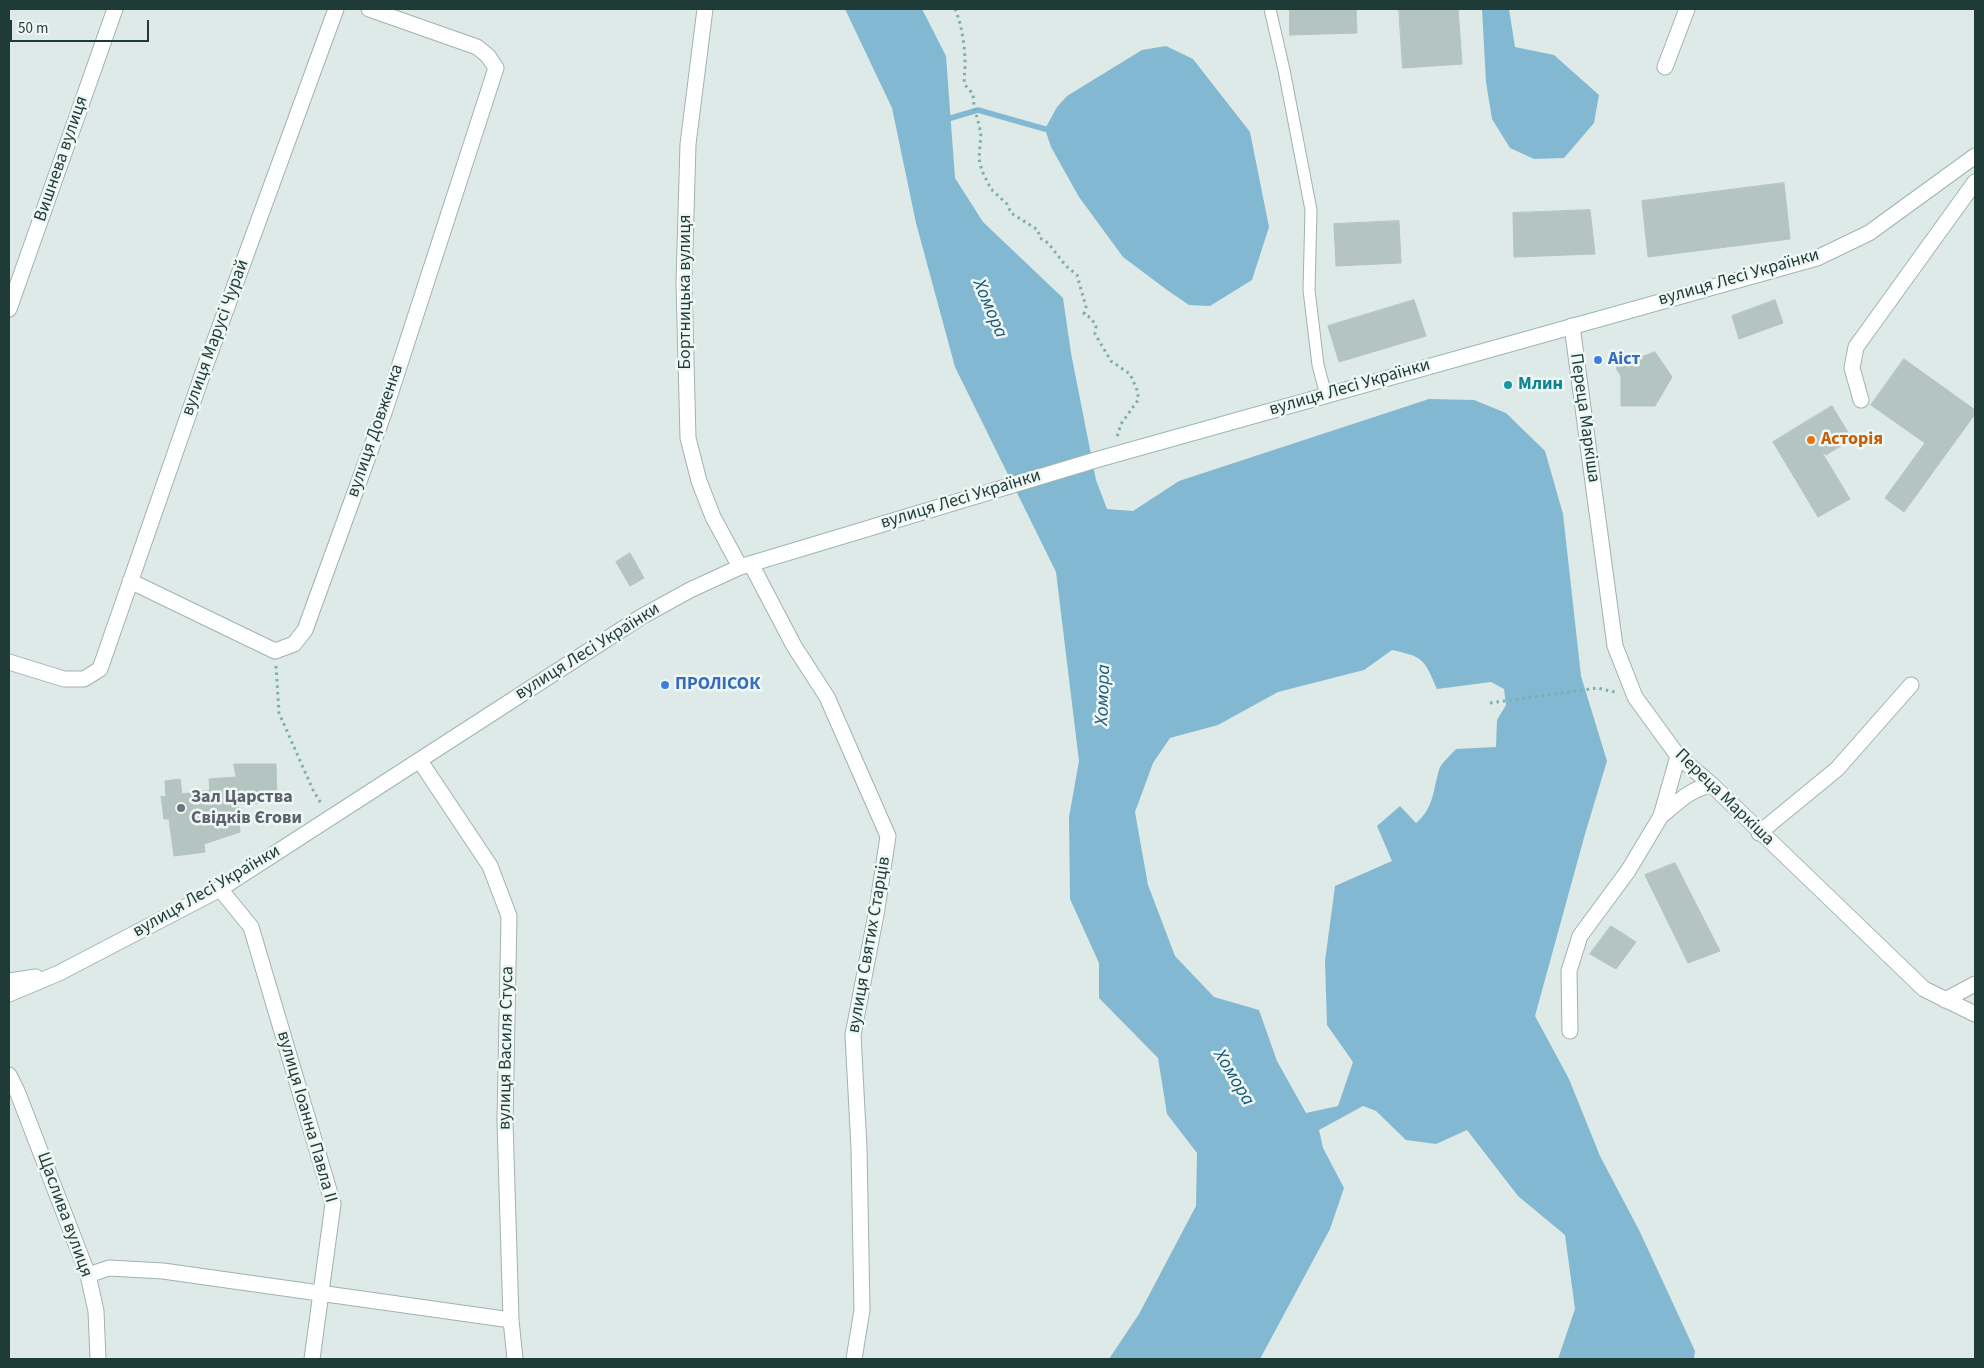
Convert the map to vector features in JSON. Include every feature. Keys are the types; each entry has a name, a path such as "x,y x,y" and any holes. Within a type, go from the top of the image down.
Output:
{"street":[{"name":"Вишнева вулиця","path":"9,310 115,9"},
{"name":"вулиця Марусі Чурай","path":"9,662 64,679 84,679 100,669 204,367 336,9"},
{"name":"вулиця Довженка","path":"275,651 294,644 305,630 385,410 496,68 488,56 477,48 370,9"},
{"name":"Бортницька вулиця","path":"705,9 688,144 684,283 688,438 702,490 714,518 745,565"},
{"path":"1665,67 1687,9"},
{"name":"вулиця Лесі Українки","path":"9,994 59,973 220,889 641,618 690,590 745,565 1116,454 1817,258 1869,233 1975,156"},
{"path":"1861,400 1852,368 1856,347 1975,182"},
{"name":"Переца Маркіша","path":"1572,326 1615,646 1635,697 1678,756 1712,785 1924,989 1975,1014"},
{"name":"вулиця Святих Старців","path":"745,565 827,697 888,836 877,909 853,1035 859,1148 862,1310 854,1359"},
{"path":"130,581 275,651"},
{"path":"1760,833 1837,768 1911,685"},
{"path":"1570,1031 1569,971 1580,936 1628,871 1661,816 1678,756"},
{"name":"вулиця Василя Стуса","path":"420,761 490,866 509,916 505,1121 511,1320 515,1359"},
{"path":"1661,816 1685,796 1700,787 1712,785"},
{"name":"вулиця Іоанна Павла II","path":"220,889 251,927 333,1204 312,1359"},
{"path":"9,981 59,973"},
{"path":"1945,1000 1975,984"},
{"name":"Щаслива вулиця","path":"9,1076 17,1091 88,1275 96,1312 98,1359"},
{"path":"79,1253 109,1268 163,1272 511,1320"},
{"path":"88,1275 109,1268"}],"lane":[{"path":"1270,9 1284,70 1311,210 1309,290 1318,365 1326,395"}],"path":[{"path":"955,9 960,21 960,34 964,41 965,84 973,94 981,134 979,154 982,171 991,189 1007,204 1012,213 1038,230 1040,238 1048,243 1066,266 1077,276 1086,307 1084,314 1091,318 1096,326 1095,334 1111,361 1130,374 1138,392 1138,400 1121,424 1116,439 1116,454"},
{"path":"275,651 279,713 313,790 331,818"},
{"path":"1490,702 1597,688"}],"water":[{"name":"Хомора","path":"845,9 922,9 946,56 955,178 983,222 1063,298 1071,353 1096,480 1107,509 1133,511 1179,481 1429,399 1474,400 1506,413 1545,451 1563,514 1581,676 1607,761 1535,1016 1569,1079 1600,1156 1640,1232 1695,1351 1694,1359 1558,1359 1575,1309 1565,1235 1518,1196 1467,1130 1436,1144 1406,1140 1376,1111 1363,1106 1319,1130 1323,1148 1344,1188 1330,1229 1260,1359 1109,1359 1139,1314 1196,1206 1197,1153 1167,1114 1158,1058 1099,998 1099,963 1070,899 1069,817 1079,761 1056,572 955,367 916,223 892,108","holes":["1392,650 1411,655 1422,661 1437,689 1491,682 1504,689 1506,705 1497,720 1496,747 1456,749 1440,767 1430,805 1416,823 1400,806 1377,826 1392,861 1335,886 1325,961 1327,1025 1353,1062 1338,1106 1306,1113 1277,1061 1259,1010 1214,997 1175,956 1148,885 1135,812 1153,763 1170,738 1218,725 1278,692 1364,670"]},
{"path":"1482,9 1509,9 1515,47 1554,55 1599,95 1594,123 1564,158 1534,159 1510,148 1492,119 1486,82"},
{"path":"1166,46 1193,59 1250,132 1269,227 1252,280 1210,306 1189,305 1123,257 1079,197 1051,147 1045,129 1057,107 1067,96 1142,50"}],"building":[{"path":"1290,9 1356,9 1357,33 1290,35"},
{"path":"1399,9 1458,9 1462,64 1403,68"},
{"path":"1784,183 1790,239 1648,257 1642,201"},
{"path":"1590,210 1595,254 1514,257 1513,213"},
{"path":"1399,221 1401,263 1336,266 1334,224"},
{"path":"1414,300 1426,336 1339,362 1328,326"},
{"path":"1775,300 1783,323 1739,339 1732,316"},
{"path":"1655,352 1672,377 1655,406 1621,406 1621,376 1617,370 1615,357 1631,361"},
{"path":"1904,359 1975,410 1975,414 1904,512 1885,498 1925,443 1871,405"},
{"path":"1832,406 1852,439 1826,455 1821,451 1850,499 1818,517 1773,442"},
{"path":"630,553 644,578 630,586 616,562"},
{"path":"234,764 276,764 277,803 238,804 240,832 204,844 205,852 174,856 169,819 164,819 161,796 166,797 165,781 180,779 182,794 210,790 209,779 236,777"},
{"path":"1675,863 1720,951 1688,963 1645,875"},
{"path":"1611,926 1636,942 1616,969 1590,954"}],"waterway":[{"path":"944,120 978,110 1045,129"}],"place":[{"name":"Аіст","path":"1598,360"},
{"name":"Млин","path":"1508,385"},
{"name":"Асторія","path":"1811,440"},
{"name":"ПРОЛІСОК","path":"665,685"},
{"name":"Зал Царства Свідків Єгови","path":"181,808"}]}
